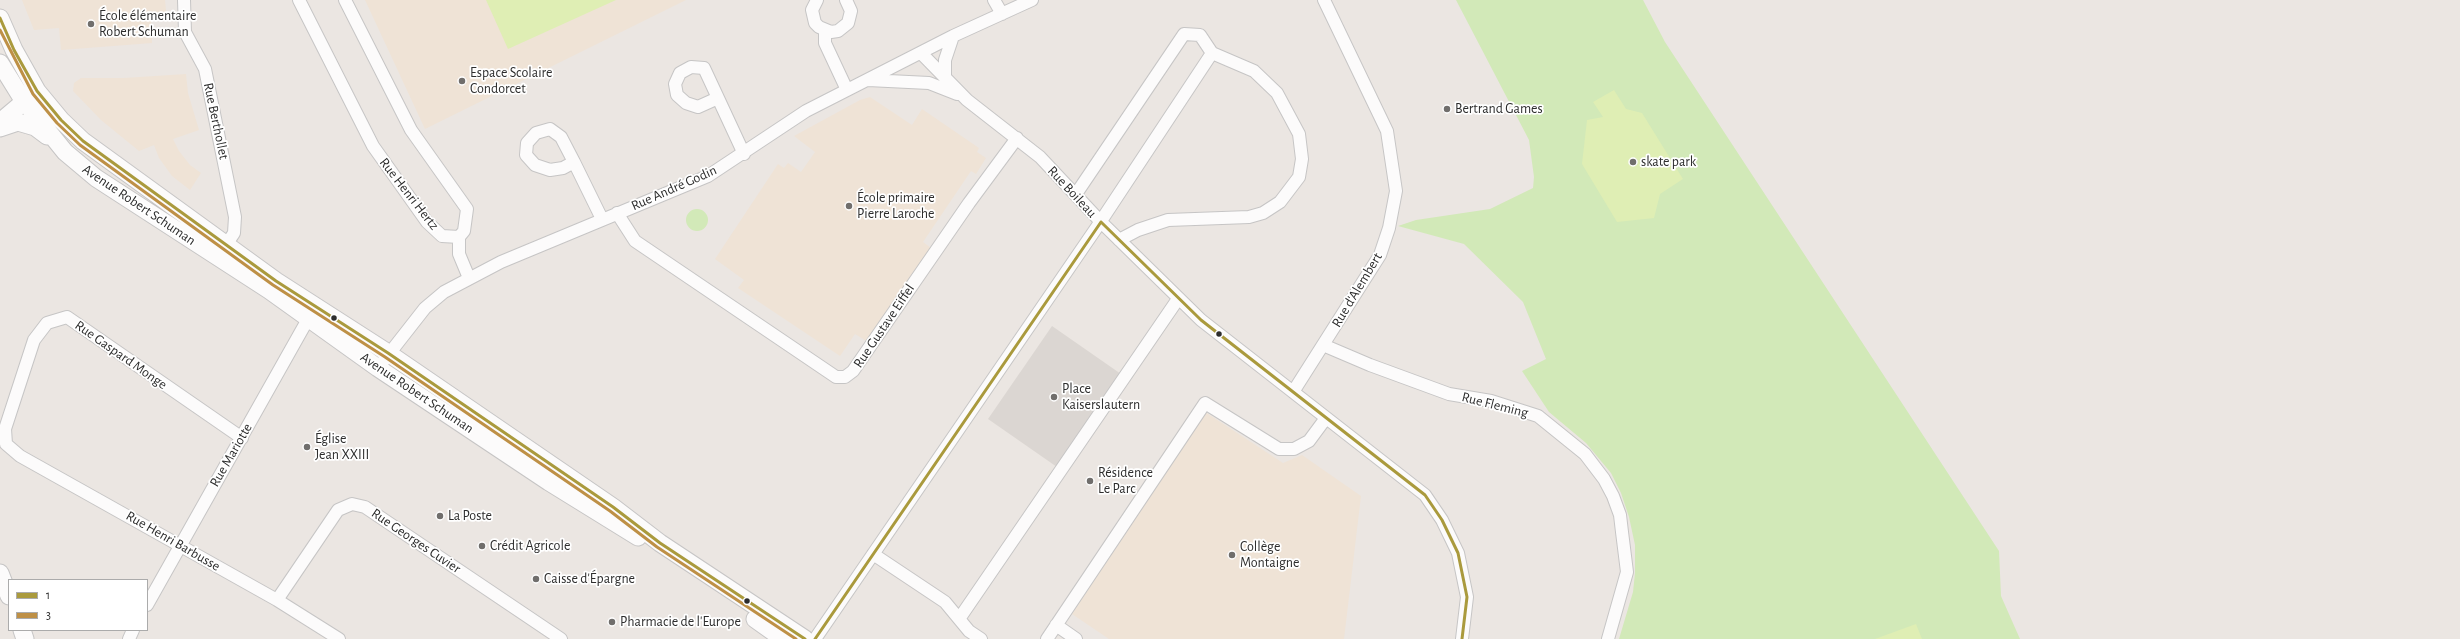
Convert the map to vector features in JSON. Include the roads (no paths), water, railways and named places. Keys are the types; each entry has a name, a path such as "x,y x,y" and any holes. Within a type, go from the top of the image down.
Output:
{"main road":[{"name":"Avenue Robert Schuman","path":"0,18 14,50 37,91 61,120 83,141 276,281 378,368 549,482 659,549 783,639"},
{"name":"Avenue Robert Schuman","path":"0,65 23,100 56,142 65,152 96,178 312,312 388,353 613,506 660,543 805,639"},
{"path":"0,65 7,65 22,82 37,91 23,100 0,122"},
{"path":"0,128 14,123 35,126 56,142"},
{"path":"0,572 8,593"}],"street":[{"name":"Rue Berthollet","path":"184,0 185,32 205,69 235,217 234,233 226,245"},
{"name":"Rue Henri Hertz","path":"299,0 372,146 427,222 442,236 459,237"},
{"path":"345,0 411,130 467,209 464,231 459,237 459,254 469,278"},
{"path":"817,0 812,10 813,17 819,28 838,31 848,23 851,11 846,0"},
{"path":"994,0 1002,14"},
{"path":"945,78 945,60 953,36 1032,0"},
{"name":"Rue d'Alembert","path":"1293,392 1380,255 1389,228 1396,191 1386,131 1324,0"},
{"path":"825,30 826,43 847,90"},
{"path":"1076,194 1184,34 1200,35 1212,53 1254,71 1277,93 1299,134 1302,159 1299,177 1280,202 1263,213 1249,217 1168,220 1138,230 1119,240"},
{"name":"Rue André Godin","path":"378,368 388,353 433,300 469,278 602,219 694,183 744,154 806,112 866,80 921,54 953,36"},
{"path":"815,639 1101,222 1212,53"},
{"name":"Rue Boileau","path":"921,54 967,100 1040,157 1101,222 1201,320 1425,495 1442,520 1458,553 1467,597 1462,639"},
{"name":"Rue Boileau","path":"866,80 929,83 967,100"},
{"path":"718,98 744,154"},
{"name":"Rue Gustave Eiffel","path":"617,213 635,241 836,377 844,377 853,371 968,203 1017,138"},
{"path":"574,162 602,219"},
{"path":"959,618 1178,299"},
{"name":"Rue Mariotte","path":"148,603 179,544 242,438 312,312"},
{"name":"Rue Gaspard Monge","path":"6,444 5,429 34,340 48,323 66,317 242,438"},
{"name":"Rue Fleming","path":"1324,345 1384,371 1449,394 1491,401 1538,416 1573,442 1596,467 1613,496 1620,515 1627,572 1608,639"},
{"path":"1047,639 1205,403 1279,449 1294,449 1309,441 1326,418"},
{"name":"Rue Henri Barbusse","path":"6,444 20,456 277,600 339,639"},
{"name":"Rue Georges Cuvier","path":"277,600 338,510 352,504 365,507 561,639"},
{"path":"873,554 945,602 969,631 981,639"},
{"path":"1056,626 1076,639"}],"place":[{"name":"École élémentaire Robert Schuman","path":"91,24"},
{"name":"Espace Scolaire Condorcet","path":"462,81"},
{"name":"Bertrand Games","path":"1447,109"},
{"name":"skate park","path":"1633,162"},
{"name":"École primaire Pierre Laroche","path":"849,206"},
{"name":"Place Kaiserslautern","path":"1054,397"},
{"name":"Église Jean XXIII","path":"307,447"},
{"name":"Résidence Le Parc","path":"1090,481"},
{"name":"La Poste","path":"440,516"},
{"name":"Crédit Agricole","path":"482,546"},
{"name":"Collège Montaigne","path":"1232,555"},
{"name":"Caisse d'Épargne","path":"536,579"},
{"name":"Pharmacie de l'Europe","path":"612,622"}]}
